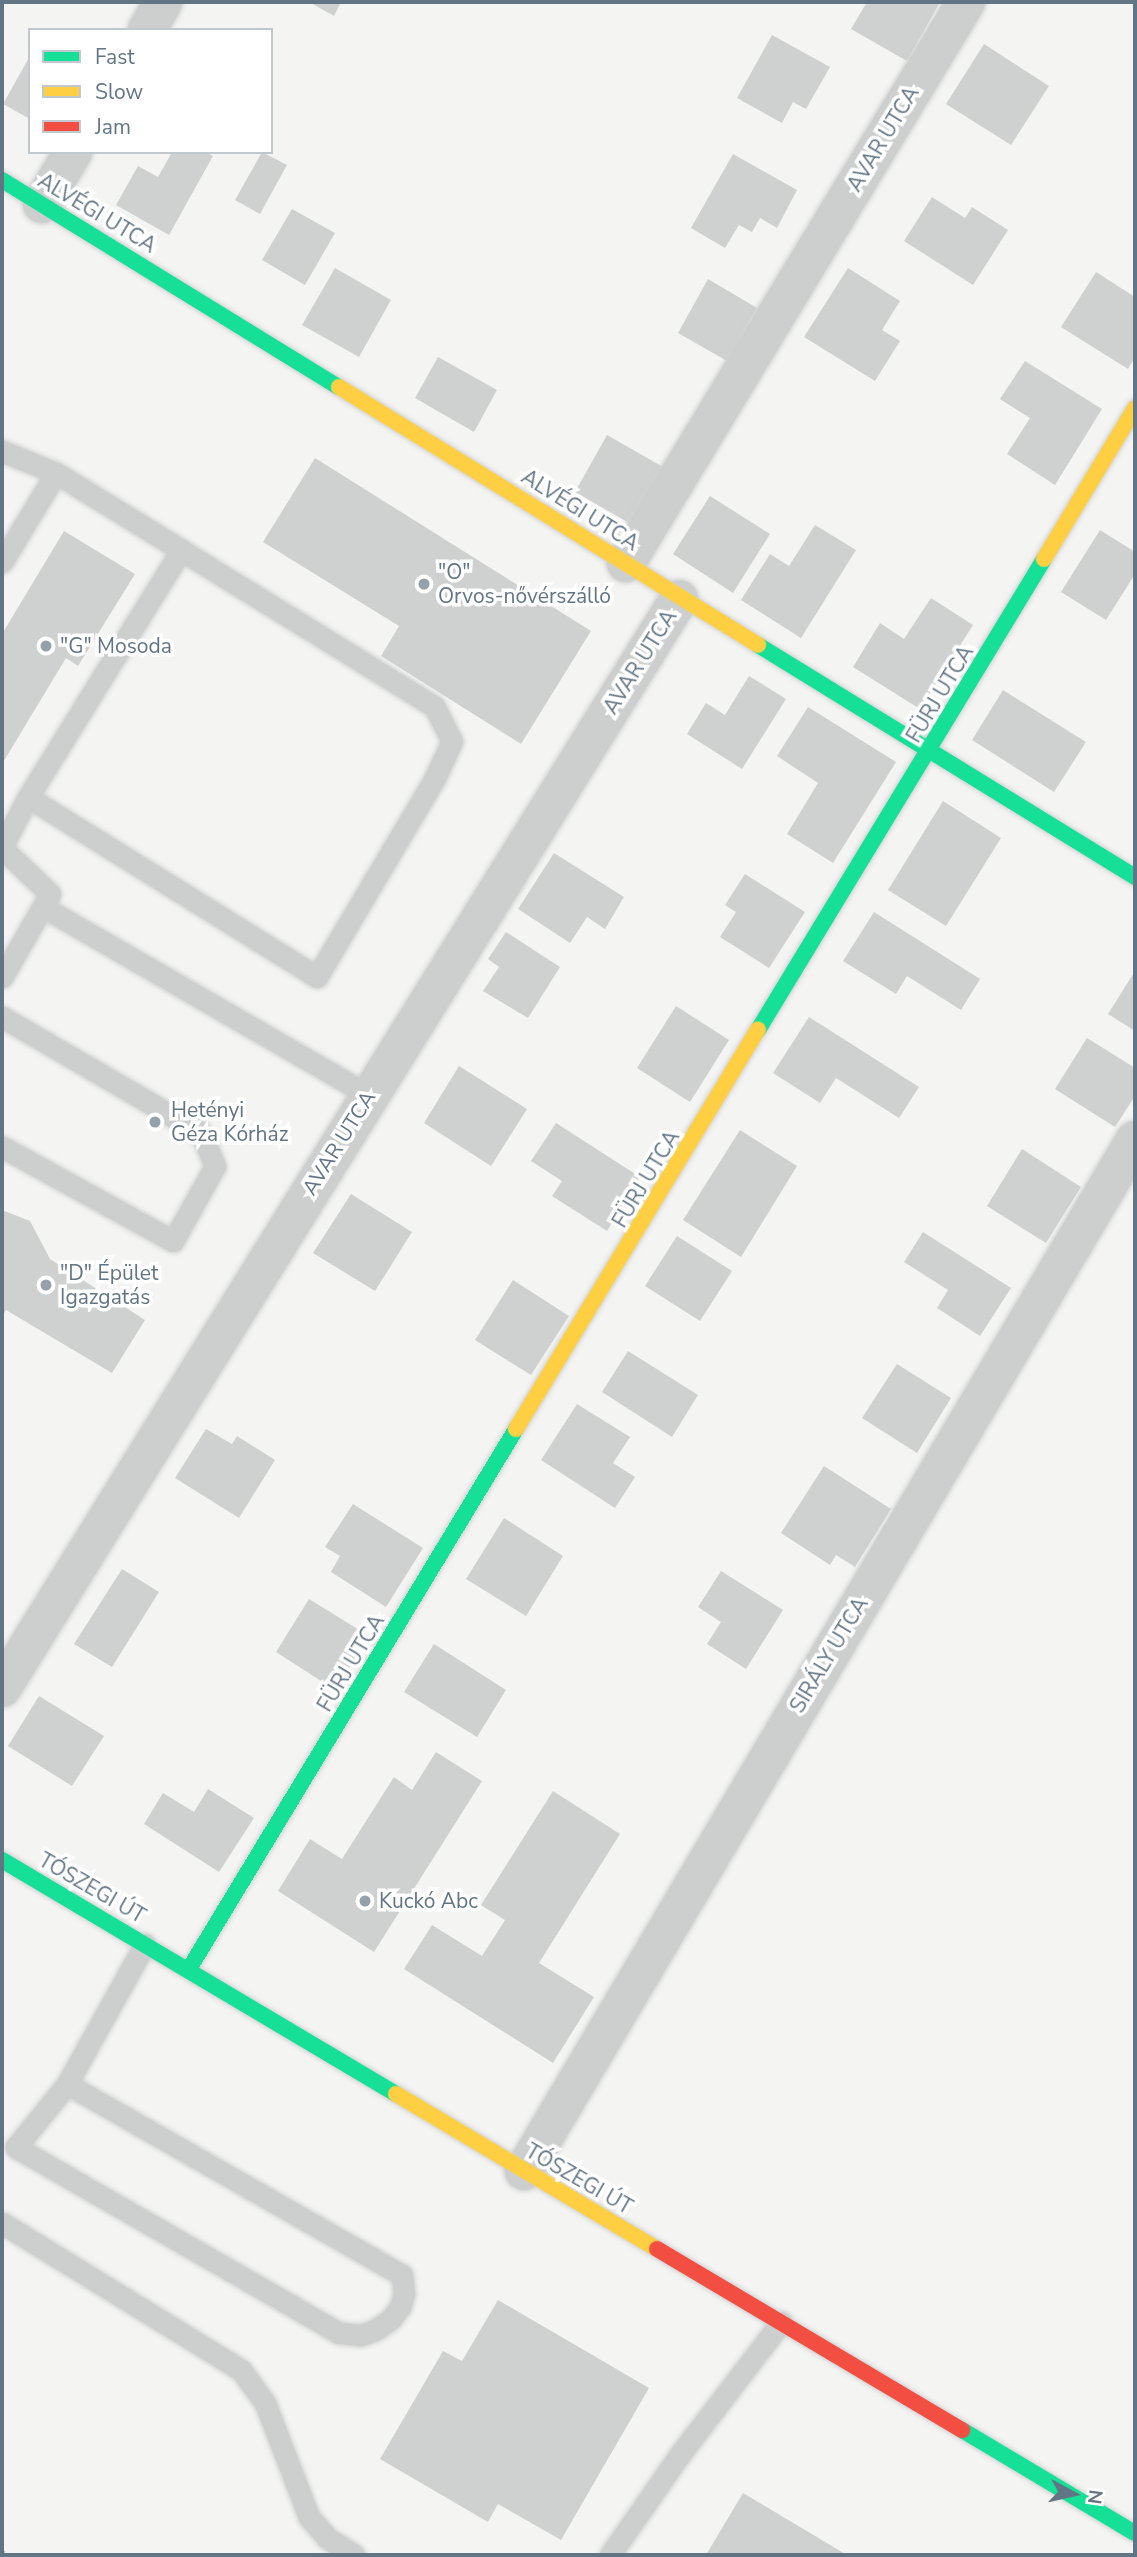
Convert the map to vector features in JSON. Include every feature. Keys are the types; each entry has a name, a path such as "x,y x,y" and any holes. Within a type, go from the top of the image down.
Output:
{"street":[{"path":"148,28 163,2"},
{"name":"AVAR UTCA","path":"626,564 966,2"},
{"path":"42,204 72,154"},
{"name":"ALVÉGI UTCA","path":"2,180 679,599 1135,877"},
{"name":"FÜRJ UTCA","path":"189,1969 930,751 1135,408"},
{"name":"AVAR UTCA","path":"2,1688 368,1095 679,599"},
{"name":"SIRÁLY UTCA","path":"524,2171 1135,1140"},
{"name":"TÓSZEGI ÚT","path":"2,1860 1135,2533"}],"lane":[{"path":"2,451 56,473 434,706 452,741 435,778 317,977 28,797"},
{"path":"2,562 56,473"},
{"path":"2,977 50,894 2,847 28,797 181,550"},
{"path":"43,906 368,1095"},
{"path":"2,1017 201,1133 215,1166 173,1241 2,1147"},
{"path":"67,2084 402,2275 404,2294 391,2319 360,2336 339,2333 16,2147 67,2084 145,1944"},
{"path":"2,2223 241,2370 265,2403 309,2517 327,2538 354,2555"},
{"path":"610,2555 681,2453 781,2322"}],"building":[{"path":"309,2 341,2 334,16"},
{"path":"867,2 940,2 907,61 851,29"},
{"path":"772,35 830,67 806,109 793,102 782,123 737,98"},
{"path":"984,44 1049,86 1011,145 946,104"},
{"path":"28,60 28,118 3,104"},
{"path":"171,154 213,156 169,235 116,205 138,166 158,177"},
{"path":"261,154 287,165 260,214 235,200"},
{"path":"733,154 797,190 777,228 760,218 752,232 739,225 725,248 691,228"},
{"path":"932,197 965,218 972,207 1008,230 973,285 904,241"},
{"path":"292,209 335,233 305,285 262,260"},
{"path":"335,268 391,300 359,357 302,325"},
{"path":"848,268 900,301 882,330 900,341 875,381 804,337"},
{"path":"1096,272 1135,297 1135,357 1128,369 1061,327"},
{"path":"708,279 757,308 727,361 678,333"},
{"path":"438,357 497,390 474,432 415,398"},
{"path":"1025,361 1102,409 1055,485 1007,454 1030,418 1000,399"},
{"path":"607,435 663,467 631,524 575,492"},
{"name":"\"O\" Orvos-nővérszálló","path":"315,458 591,631 521,744 381,656 399,626 263,542"},
{"path":"710,496 770,534 733,593 673,554"},
{"path":"815,525 856,550 801,638 741,600 770,554 789,566"},
{"path":"1100,530 1135,552 1135,574 1106,620 1061,592"},
{"name":"\"G\" Mosoda","path":"64,531 135,574 78,666 66,658 2,764 2,634"},
{"path":"931,598 973,625 920,709 853,667 880,623 904,639"},
{"path":"749,676 786,699 742,769 687,734 706,703 725,715"},
{"path":"1003,690 1086,742 1054,792 972,740"},
{"path":"808,707 896,762 833,863 787,834 818,783 777,756"},
{"path":"943,801 1001,838 946,926 888,890"},
{"path":"554,853 624,897 605,929 587,917 570,943 518,909"},
{"path":"745,874 805,912 769,968 720,937 736,912 725,905"},
{"path":"874,912 980,979 961,1010 907,976 896,994 843,961"},
{"path":"506,932 560,967 528,1018 483,991 499,967 488,959"},
{"path":"1135,971 1135,1031 1108,1014"},
{"path":"676,1006 729,1040 690,1102 637,1068"},
{"path":"809,1017 919,1087 899,1118 836,1078 820,1103 773,1073"},
{"path":"1087,1038 1135,1068 1135,1096 1115,1127 1055,1089"},
{"path":"459,1066 527,1109 491,1166 424,1123"},
{"path":"556,1123 640,1177 607,1231 552,1196 562,1181 531,1161"},
{"path":"740,1130 797,1166 741,1257 683,1220"},
{"path":"1022,1149 1081,1187 1046,1243 987,1206"},
{"path":"351,1194 412,1232 375,1291 313,1253"},
{"name":"\"D\" Épület Igazgatás","path":"2,1210 30,1221 50,1259 145,1320 112,1373 6,1310 2,1317"},
{"path":"923,1232 1011,1288 980,1336 937,1308 948,1290 904,1262"},
{"path":"677,1236 732,1271 700,1321 645,1286"},
{"path":"513,1280 569,1316 531,1375 475,1340"},
{"path":"628,1351 698,1395 672,1437 602,1392"},
{"path":"897,1364 951,1398 917,1453 862,1418"},
{"path":"577,1404 630,1437 613,1463 635,1477 615,1508 541,1460"},
{"path":"206,1429 232,1444 237,1436 275,1460 239,1518 175,1478"},
{"path":"824,1466 891,1509 855,1567 836,1555 830,1565 781,1533"},
{"path":"353,1504 423,1548 386,1607 331,1572 340,1556 325,1547"},
{"path":"504,1518 563,1556 526,1616 466,1579"},
{"path":"122,1569 159,1592 112,1667 74,1644"},
{"path":"721,1571 783,1610 746,1669 707,1644 721,1622 698,1607"},
{"path":"309,1599 369,1636 335,1690 276,1652"},
{"path":"434,1644 506,1690 477,1737 404,1692"},
{"path":"39,1696 104,1736 72,1786 8,1746"},
{"path":"436,1752 482,1781 374,1952 278,1891 310,1839 342,1859 394,1777 412,1790"},
{"path":"208,1789 254,1818 219,1872 144,1824 163,1793 194,1812"},
{"path":"553,1791 620,1834 539,1963 594,1997 553,2063 404,1969 432,1925 482,1956 505,1920 481,1905"},
{"path":"498,2300 649,2388 561,2540 498,2504 488,2522 380,2459 443,2351 462,2361"},
{"path":"743,2493 847,2555 706,2555"}],"traffic: fast":[{"path":"2,180 339,387"},
{"path":"758,1030 1044,559"},
{"path":"758,645 1135,877"},
{"path":"189,1969 516,1429"},
{"path":"2,1860 396,2094"},
{"path":"962,2430 1135,2533"}],"traffic: slow":[{"path":"339,387 758,645"},
{"path":"1044,559 1135,408"},
{"path":"516,1429 758,1030"},
{"path":"396,2094 657,2249"}],"traffic: jam":[{"path":"657,2249 962,2430"}],"place":[{"name":"\"O\" Orvos-nővérszálló","path":"424,584"},
{"name":"\"G\" Mosoda","path":"46,646"},
{"name":"Hetényi Géza Kórház","path":"155,1122"},
{"name":"\"D\" Épület Igazgatás","path":"46,1285"},
{"name":"Kuckó Abc","path":"365,1901"}]}
